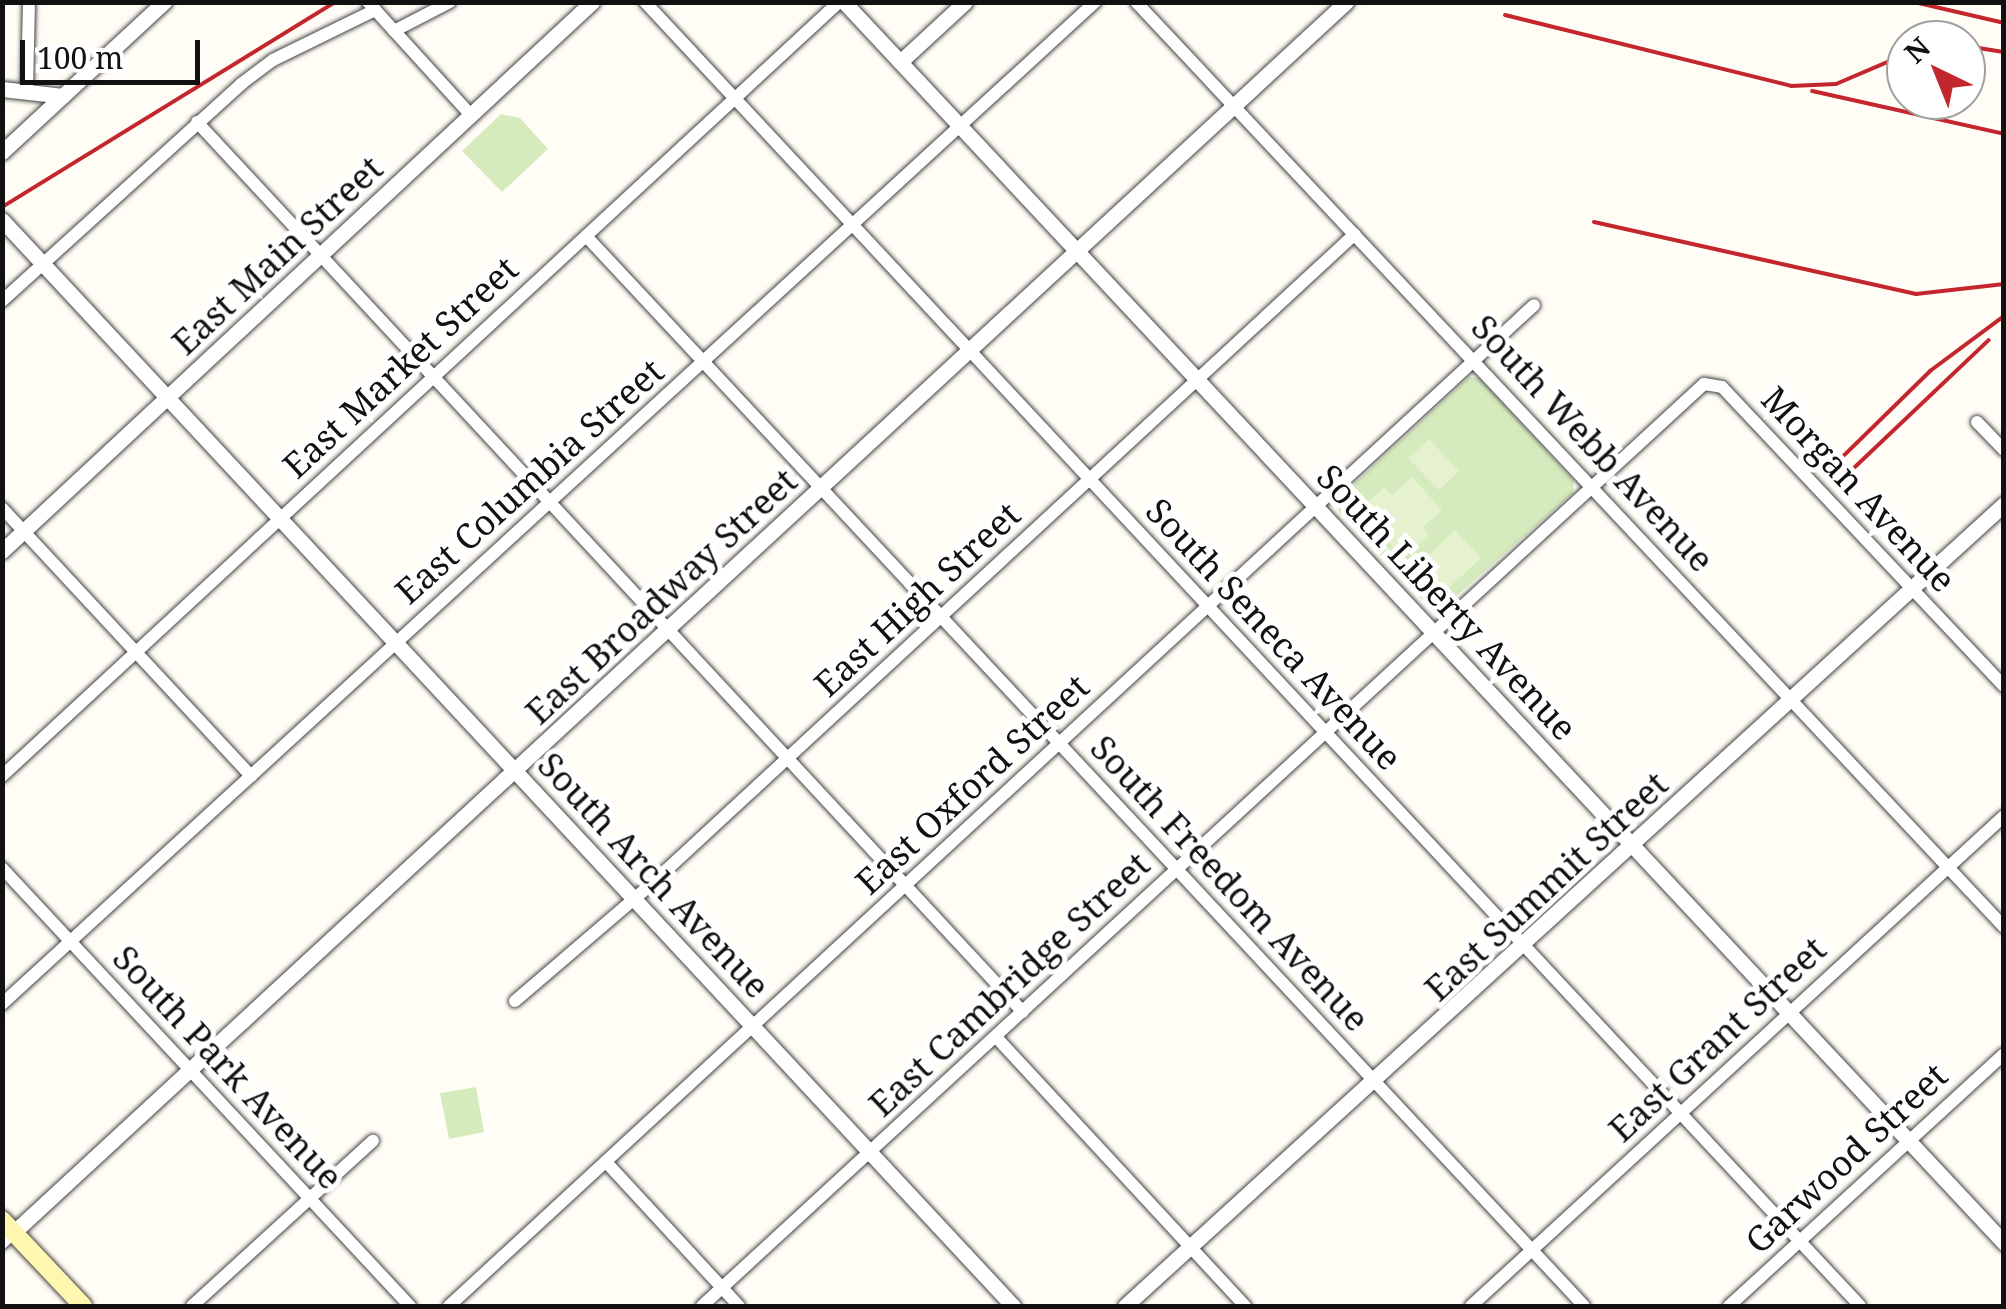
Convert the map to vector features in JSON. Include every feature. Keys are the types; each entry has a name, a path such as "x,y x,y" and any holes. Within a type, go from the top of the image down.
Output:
{"main road":[{"path":"6,1232 84,1306"}],"street":[{"path":"27,89 29,2"},
{"path":"2,152 164,2"},
{"path":"394,31 450,2"},
{"name":"East Main Street","path":"2,551 592,2"},
{"name":"South Seneca Avenue","path":"645,2 1860,1306"},
{"name":"East Market Street","path":"2,776 842,2"},
{"name":"South Liberty Avenue","path":"842,2 2004,1243"},
{"path":"900,62 965,2"},
{"name":"East Columbia Street","path":"2,1004 1095,2"},
{"name":"South Webb Avenue","path":"1136,2 2004,927"},
{"name":"East Broadway Street","path":"6,1232 190,1070 516,771 1346,2"},
{"path":"2,301 197,122 270,62 371,6 471,115"},
{"path":"2,89 63,96"},
{"path":"197,122 1023,1012"},
{"name":"South Arch Avenue","path":"2,220 1013,1306"},
{"name":"East High Street","path":"515,1001 562,965 788,759 1355,234"},
{"name":"South Freedom Avenue","path":"586,236 1584,1306"},
{"name":"East Oxford Street","path":"449,1306 1534,304"},
{"name":"East Cambridge Street","path":"702,1306 1710,381"},
{"name":"Morgan Avenue","path":"1710,381 2004,686"},
{"path":"1978,422 2004,450"},
{"name":"East Summit Street","path":"1125,1306 1634,847 2004,504"},
{"path":"2,508 251,776"},
{"name":"East Grant Street","path":"1471,1306 2004,816"},
{"name":"South Park Avenue","path":"2,868 410,1306"},
{"path":"996,1036 1245,1306"},
{"name":"Garwood Street","path":"1729,1306 2004,1054"},
{"path":"192,1306 373,1141"},
{"path":"606,1162 740,1306"}],"green space":[{"path":"501,114 520,118 548,149 502,192 462,151"},
{"path":"1469,377 1479,378 1574,481 1573,493 1436,614 1339,512 1336,501"},
{"path":"1429,439 1459,471 1439,490 1408,458"},
{"path":"1412,477 1442,510 1423,527 1429,535 1404,558 1359,511 1384,487 1392,495"},
{"path":"1455,530 1481,558 1439,597 1413,570"},
{"path":"476,1087 484,1132 449,1139 440,1093"}],"railway":[{"path":"2,207 335,2"},
{"path":"1914,2 2004,23"},
{"path":"1505,15 1791,86 1836,84 1886,63"},
{"path":"1986,49 2004,52"},
{"path":"1812,91 2004,134"},
{"path":"1594,222 1916,294 2004,284"},
{"path":"1826,473 1930,371 2004,316"},
{"path":"1837,484 1989,340"}]}
